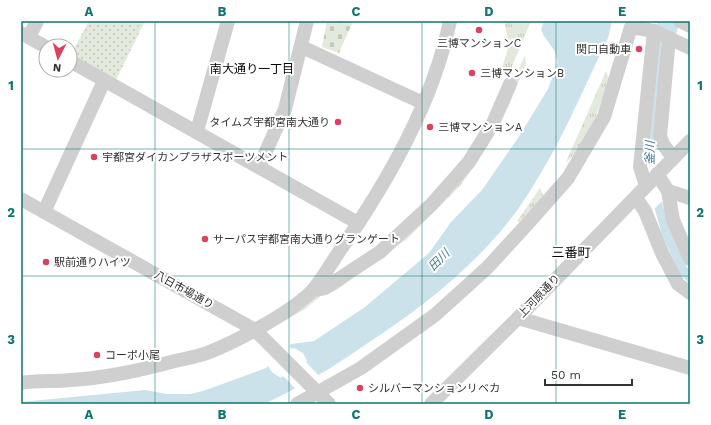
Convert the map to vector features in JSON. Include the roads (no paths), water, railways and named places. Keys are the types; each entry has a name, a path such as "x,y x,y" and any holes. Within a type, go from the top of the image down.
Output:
{"street":[{"path":"37,21 25,35 38,42"},
{"path":"197,132 228,21"},
{"path":"259,167 285,109 302,47 307,21"},
{"path":"21,383 83,379 133,372 206,353 257,331 313,290 358,224 393,166 423,103 446,41 450,21"},
{"path":"680,21 690,26"},
{"path":"297,404 361,368 435,315 487,268 568,178 604,117 631,27 654,31 690,48"},
{"path":"646,186 640,167 654,31"},
{"path":"670,39 660,136 663,144 673,158"},
{"path":"302,47 423,103"},
{"path":"78,66 358,224"},
{"path":"44,212 104,81"},
{"path":"313,290 325,288 380,252 431,205 469,162 492,123 510,84"},
{"path":"690,141 657,174 668,191 673,220 690,259"},
{"name":"上河原通り","path":"431,404 636,198 657,174"},
{"path":"668,191 690,198"},
{"path":"636,198 646,212 662,253 678,284 690,293"},
{"name":"八日市場通り","path":"21,199 257,331 316,393 329,404"},
{"path":"518,318 690,368"},
{"path":"21,373 35,381"}],"water":[{"name":"田川","path":"558,21 612,21 608,38 552,154 530,191 497,236 457,276 391,328 318,376 264,404 21,404 21,402 145,390 167,394 190,394 203,391 266,368 291,344 314,341 365,307 429,253 451,222 482,190 518,138 548,89 558,61"},
{"path":"657,40 665,42 654,145 654,174 670,230 690,273 690,284 680,274 662,235 647,181 647,153"}],"waterway":[{"name":"釜川","path":"659,56 669,21"},
{"path":"552,29 564,46 569,63"}],"place":[{"name":"三博マンションC","path":"479,30"},
{"name":"関口自動車","path":"639,49"},
{"name":"三博マンションB","path":"472,73"},
{"name":"タイムズ宇都宮南大通り","path":"338,122"},
{"name":"三博マンションA","path":"430,127"},
{"name":"宇都宮ダイカンプラザスポーツメント","path":"94,157"},
{"name":"サーパス宇都宮南大通りグランゲート","path":"205,239"},
{"name":"駅前通りハイツ","path":"46,262"},
{"name":"コーポ小尾","path":"97,355"},
{"name":"シルバーマンションリベカ","path":"360,388"}],"district":[{"name":"南大通り一丁目","path":"252,69"},
{"name":"三番町","path":"571,252"}]}
